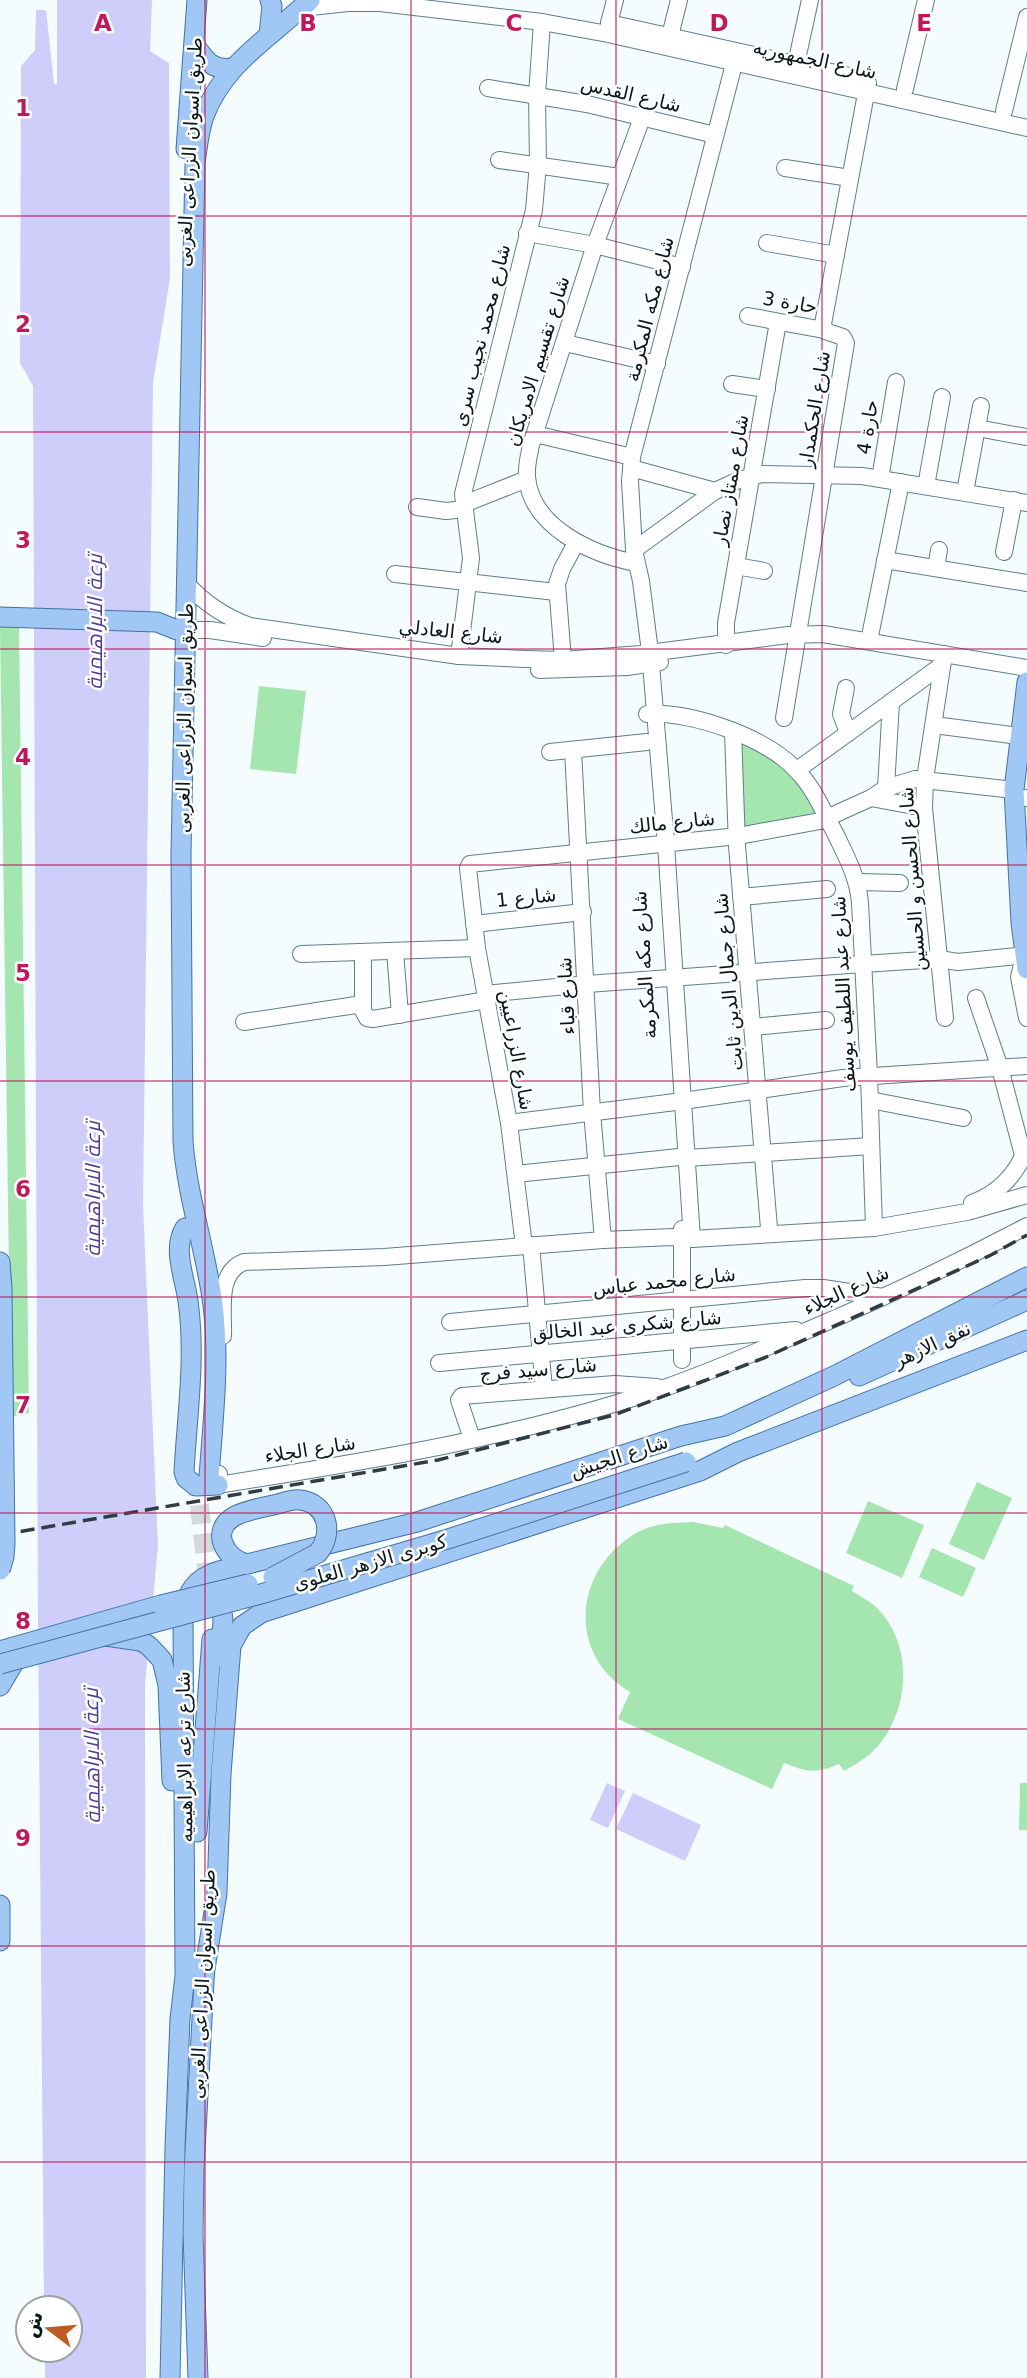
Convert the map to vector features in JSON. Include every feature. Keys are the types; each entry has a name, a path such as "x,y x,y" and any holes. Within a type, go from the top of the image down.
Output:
{"main road":[{"name":"طريق اسوان الزراعى الغربى","path":"182,630 178,610 184,166 197,0"},
{"path":"269,35 272,6 270,0"},
{"name":"طريق اسوان الزراعى الغربى","path":"180,722 183,1141 187,1178 209,1278 215,1323 209,1479 195,1486 186,1478 184,1472 192,1366 188,1298 178,1248 185,1228 177,1191 173,1152 180,722 182,630 186,583 195,164 204,117 219,85 233,68 307,3"},
{"path":"194,44 212,66 233,68"},
{"path":"157,622 178,610"},
{"path":"5,617 157,622 182,630"},
{"path":"1026,960 1019,737 1027,681"},
{"path":"1027,761 1022,795 1027,818"},
{"path":"0,1262 5,1544 5,1557 0,1570"},
{"name":"شارع الجيش","path":"207,1589 208,1574 263,1567 417,1522 681,1436 725,1426 834,1376 1027,1277"},
{"name":"نفق الازهر","path":"834,1376 860,1376 1027,1300"},
{"name":"نفق الازهر","path":"850,1407 883,1377 1027,1312"},
{"name":"شارع الجيش","path":"242,1626 253,1616 690,1475 738,1452 850,1407 1027,1340"},
{"name":"كوبرى الازهر العلوى","path":"5,1658 104,1636 268,1592 448,1539 685,1455 725,1426"},
{"name":"كوبرى الازهر العلوى","path":"5,1658 263,1567 443,1527 685,1455 738,1452"},
{"path":"263,1567 318,1553 327,1533 325,1518 321,1512 310,1503 296,1500 236,1516 225,1527 222,1542 226,1550 239,1562 263,1567 282,1565 289,1571 293,1579 292,1587 277,1608"},
{"name":"طريق اسوان الزراعى الغربى","path":"198,2378 193,2234 195,1973 223,1637 207,1589"},
{"name":"شارع ترعه الابراهيميه","path":"195,1973 182,1624 184,1604 207,1589"},
{"name":"شارع ترعه الابراهيميه","path":"195,1973 217,1893 221,1774 230,1654 233,1639 242,1626"},
{"path":"104,1636 141,1641 157,1653 166,1670 171,1725 174,1907 180,2019"},
{"path":"0,1686 5,1658"},
{"path":"0,1905 0,1941"},
{"name":"طريق اسوان الزراعى الغربى","path":"170,2378 180,2019 195,1973"}],"street":[{"name":"شارع الجمهوريه","path":"446,0 609,23 670,36 796,64 867,86 1027,128"},
{"path":"609,23 615,0"},
{"path":"670,36 678,0"},
{"path":"796,64 810,0"},
{"path":"905,89 926,0"},
{"name":"شارع الجمهوريه","path":"307,3 380,3 542,22 608,33 734,64 867,86 905,89 1027,117"},
{"path":"1004,111 1021,70 1027,17"},
{"name":"شارع محمد نجيب سرى","path":"459,656 470,546 465,483 534,210 542,22"},
{"name":"شارع مكه المكرمة","path":"682,1360 685,1236 683,1157 672,978 646,659 635,583 631,463 734,64"},
{"name":"شارع الحكمدار","path":"784,718 846,343 843,337 824,330 823,324 867,86"},
{"name":"شارع القدس","path":"488,88 537,95 715,135"},
{"name":"شارع تقسيم الامريكان","path":"527,479 528,456 535,434 595,246 642,118"},
{"path":"499,160 620,177"},
{"path":"785,168 850,178"},
{"path":"527,233 682,267"},
{"path":"767,243 836,255"},
{"name":"حارة 3","path":"748,316 824,330"},
{"name":"شارع ممتاز نصار","path":"726,645 726,623 778,323"},
{"path":"565,343 657,364"},
{"name":"حارة 4","path":"880,479 896,382"},
{"path":"732,384 767,389"},
{"path":"926,486 942,397"},
{"path":"964,492 981,406"},
{"path":"977,428 1026,437"},
{"path":"535,434 715,491"},
{"path":"417,507 446,511 465,506 527,479 536,504 550,522 576,543 605,556 636,560 715,491 752,476 824,475 880,479 1021,502 1004,552"},
{"path":"869,641 901,482"},
{"path":"563,660 556,592 559,576 576,543"},
{"path":"936,568 939,550"},
{"path":"885,560 1027,583"},
{"path":"736,566 764,571"},
{"path":"395,574 556,592"},
{"name":"شارع العادلي","path":"186,583 213,607 250,626 459,656 563,660 646,659"},
{"name":"شارع العادلي","path":"182,630 209,630 564,671 799,634 834,635 943,660 1027,668"},
{"path":"797,770 891,702 943,660"},
{"name":"شارع الحسن و الحسين","path":"943,660 925,779 924,808 945,1018"},
{"path":"846,688 841,714 848,733"},
{"path":"886,788 891,702"},
{"name":"شارع مكه المكرمة","path":"650,714 647,742 661,845"},
{"name":"شارع عبد اللطيف يوسف","path":"650,714 691,719 733,731 778,754 797,770 810,787 850,863 857,882 860,903 874,1225"},
{"path":"934,725 1019,737"},
{"name":"شارع جمال الدين ثابت","path":"733,731 737,846 765,1153 769,1228"},
{"path":"550,752 647,742"},
{"name":"شارع قباء","path":"573,750 592,1112 603,1240"},
{"name":"شارع مالك","path":"471,863 738,836 828,819 872,798 886,788 905,781 925,779 1022,795"},
{"path":"872,798 924,808"},
{"name":"شارع الزراعيين","path":"471,863 468,868 477,948 528,1246 544,1389"},
{"path":"857,882 900,883"},
{"path":"741,897 827,889"},
{"name":"شارع 1","path":"474,924 583,912"},
{"path":"301,954 477,948"},
{"path":"396,951 400,1015"},
{"path":"363,952 363,1009 365,1016 370,1019 486,997 587,984 939,959 958,962 1026,960 1019,976 1027,1018"},
{"path":"685,1236 769,1228 874,1225 964,1205 986,1197 1005,1184 1026,1157 976,998"},
{"path":"244,1022 356,1005 363,1009"},
{"path":"753,1027 826,1020"},
{"path":"509,1123 869,1076 1027,1066"},
{"path":"870,1100 963,1118"},
{"path":"516,1174 683,1157 871,1146"},
{"path":"209,1479 225,1285 230,1270 244,1262 384,1256 603,1240 874,1225 967,1212 1027,1195"},
{"name":"شارع الجلاء","path":"209,1479 358,1462 472,1439 664,1388 819,1326 1027,1226"},
{"name":"شارع محمد عباس","path":"450,1322 814,1288 883,1297"},
{"name":"شارع شكرى عبد الخالق","path":"439,1363 783,1332 819,1326"},
{"name":"شارع سيد فرج","path":"472,1439 460,1396 625,1384 664,1388"}],"green space":[{"path":"0,627 19,627 29,1413 11,1417"},
{"path":"259,686 306,691 296,774 250,769"},
{"path":"734,732 778,755 827,819 739,835"},
{"path":"977,1482 1012,1498 984,1560 949,1544"},
{"path":"868,1501 924,1525 902,1578 846,1553"},
{"path":"693,1522 723,1528 725,1525 854,1586 852,1591 875,1606 887,1620 896,1636 901,1654 902,1690 892,1725 878,1746 864,1758 844,1771 839,1764 812,1771 784,1763 772,1789 618,1719 630,1692 609,1675 595,1655 587,1633 586,1610 591,1587 602,1565 618,1546 640,1531 659,1525"},
{"path":"932,1548 976,1568 963,1597 919,1577"},
{"path":"1020,1783 1027,1783 1027,1830 1019,1830"}],"water":[{"name":"ترعة الابراهيمية","path":"57,0 152,0 150,51 169,63 170,278 153,383 143,1205 158,1546 145,1685 146,2378 45,2378 45,2364 84,2364 84,2294 44,2294 33,386 20,363 21,66 35,50 36,10 46,10 54,84 57,84"},
{"path":"607,1783 625,1791 608,1828 590,1820"},
{"path":"633,1793 701,1825 685,1861 616,1829"}],"tunnel":[{"path":"199,1476 198,1493 209,1590"}],"railway":[{"path":"0,1535 438,1460 614,1415 764,1358 991,1255 1027,1235"}]}
